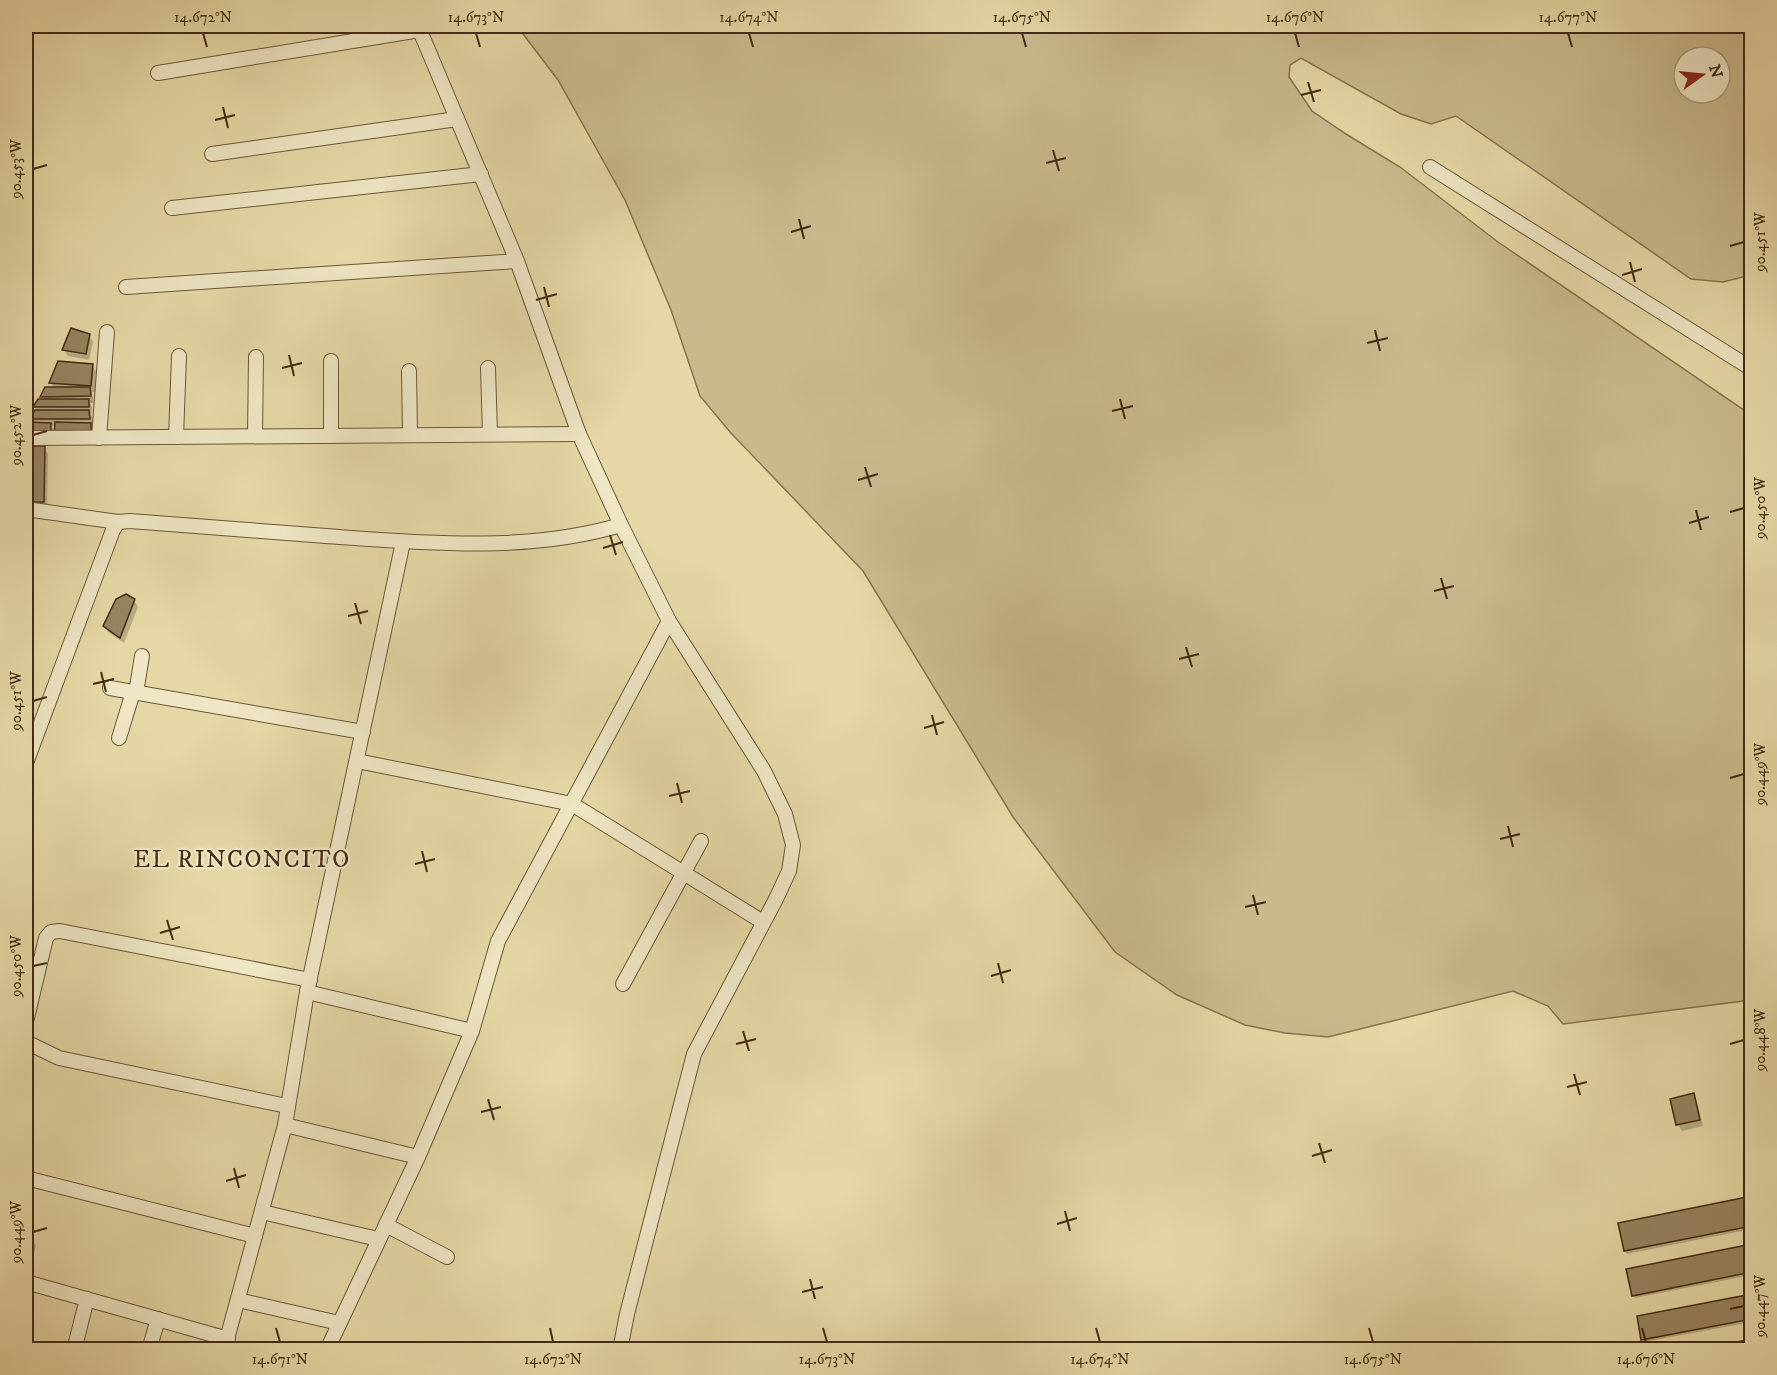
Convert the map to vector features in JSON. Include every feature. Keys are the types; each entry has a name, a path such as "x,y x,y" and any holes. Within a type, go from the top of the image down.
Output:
{"street":[{"path":"158,73 419,28 517,261 579,434 621,525 669,621 764,771 785,814 793,845 789,871 694,1054 627,1314 620,1350"},
{"path":"212,154 457,119"},
{"path":"1430,167 1752,369"},
{"path":"172,208 481,174"},
{"path":"126,287 517,261"},
{"path":"99,438 107,332"},
{"path":"176,437 178,356"},
{"path":"255,436 256,357"},
{"path":"331,361 331,436"},
{"path":"488,368 490,434"},
{"path":"409,371 410,435"},
{"path":"26,440 34,438 579,434"},
{"path":"26,509 118,522 130,521 403,542 498,543 595,533 621,525"},
{"path":"26,763 113,530 118,522"},
{"path":"26,1282 158,1319 226,1344 285,1125 308,986 403,542"},
{"path":"327,1350 418,1157 472,1031 498,941 669,621"},
{"path":"120,738 134,693 142,656"},
{"path":"110,688 363,732"},
{"path":"357,761 572,804 763,922"},
{"path":"623,984 701,841"},
{"path":"26,1022 46,938 51,932 60,931 308,986 472,1031"},
{"path":"26,1042 59,1058 287,1106"},
{"path":"285,1125 418,1157"},
{"path":"26,1178 255,1236"},
{"path":"262,1212 378,1239"},
{"path":"386,1225 447,1257"},
{"path":"74,1350 87,1299"},
{"path":"238,1300 339,1323"},
{"path":"149,1350 158,1319"}],"shaded area":[{"path":"517,26 1751,26 1751,275 1723,282 1691,279 1456,116 1431,124 1401,114 1301,58 1290,65 1289,77 1312,111 1400,167 1498,242 1751,415 1751,1000 1563,1024 1548,1006 1513,991 1328,1037 1285,1033 1245,1025 1177,995 1115,952 1013,817 863,571 730,432 700,396 671,310 625,200 558,80"}],"building":[{"path":"71,328 90,334 86,354 62,350"},
{"path":"58,361 93,364 91,386 49,383"},
{"path":"45,387 90,387 91,396 40,397"},
{"path":"38,399 89,399 89,407 33,407"},
{"path":"35,410 89,410 90,419 28,419"},
{"path":"26,422 51,423 51,438 26,438"},
{"path":"55,422 91,423 91,438 54,437"},
{"path":"28,446 45,446 44,502 28,502"},
{"path":"126,594 135,599 120,638 103,626 116,599"},
{"path":"1694,1093 1700,1120 1676,1125 1670,1099"},
{"path":"1752,1196 1752,1226 1624,1251 1618,1223"},
{"path":"26,1236 33,1238 26,1263"},
{"path":"1752,1244 1752,1272 1632,1296 1626,1269"},
{"path":"1752,1294 1752,1319 1641,1340 1637,1316"},
{"path":"1752,1339 1752,1350 1698,1350"},
{"path":"1618,1345 1619,1350 1603,1350 1602,1347"}],"district":[{"name":"EL RINCONCITO","path":"242,860"}]}
